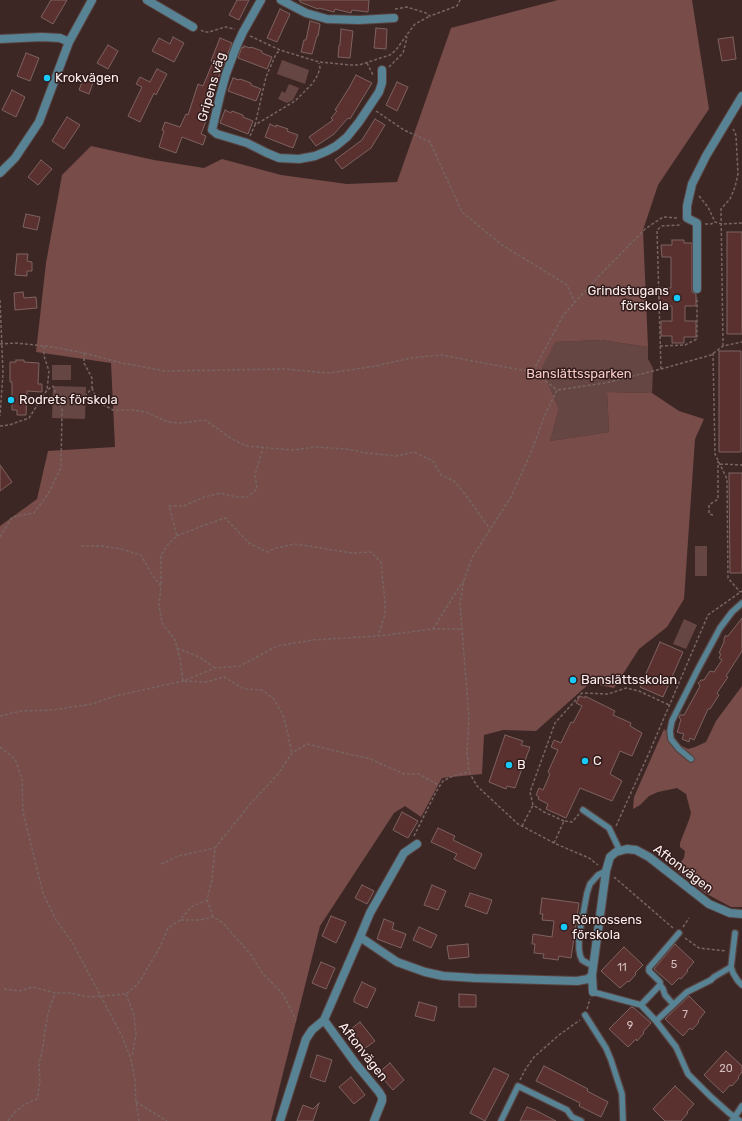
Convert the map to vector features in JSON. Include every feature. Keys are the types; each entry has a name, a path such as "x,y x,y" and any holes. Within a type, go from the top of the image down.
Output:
{"street":[{"path":"0,173 15,158 39,122 69,42 92,0"},
{"path":"147,0 193,27"},
{"name":"Gripens väg","path":"261,0 237,45 220,96 212,130 217,134 247,143 279,158 299,159 315,156 336,146 347,137 370,107 382,87 382,70"},
{"path":"281,0 306,13 327,19 359,20 394,18"},
{"path":"0,38 60,38 69,42"},
{"path":"697,289 697,224 687,218 687,206 692,184 706,156 742,96"},
{"name":"Aftonvägen","path":"280,1121 306,1039 312,1030 324,1020 370,913 404,853 417,844"},
{"path":"593,992 592,975 606,871 610,857 620,850"},
{"name":"Aftonvägen","path":"620,850 636,850 649,857 709,904 730,913 742,914"},
{"path":"360,937 397,962 424,972 443,976 577,981 588,980 592,975"},
{"name":"Aftonvägen","path":"324,1020 382,1097 382,1101 374,1121"}],"lane":[{"path":"691,759 671,739 670,731 672,721 720,628 732,612 742,603"},
{"path":"583,810 609,828 620,850"},
{"path":"594,964 589,964 582,960 579,949 579,936 590,884 598,875 606,871"},
{"path":"673,1004 665,995 660,982 649,971 649,968 679,933"},
{"path":"735,933 731,967 733,973 742,985"},
{"path":"656,1021 687,992 711,980 731,967"},
{"path":"641,1005 660,985"},
{"path":"593,992 641,1005 656,1021 676,1047 688,1074 733,1119 740,1121"},
{"path":"585,1015 606,1048 611,1060 622,1094 623,1121"},
{"path":"501,1121 518,1086 567,1110 572,1117 581,1121"},
{"path":"733,1119 742,1106"}],"path":[{"path":"193,27 204,32 225,27 232,28 280,50 319,62 359,65 390,55 396,50 415,24 430,16 457,6 460,0"},
{"path":"394,18 394,9 407,8 426,13 430,16"},
{"path":"382,70 386,71 403,53 407,38 406,36"},
{"path":"247,143 255,125 266,77 276,54 280,50"},
{"path":"255,125 295,101 316,78 320,68 319,62"},
{"path":"368,63 370,69"},
{"path":"370,107 404,130 430,142 462,212 502,245 567,285 574,303"},
{"path":"723,346 721,209 730,199 735,188 738,174 735,132 726,122"},
{"path":"691,190 708,207 715,222 722,224 742,224"},
{"path":"533,371 564,314 645,230 663,217 687,218"},
{"path":"661,369 657,230 662,226 679,225 687,218"},
{"path":"660,346 685,345 696,339 697,289"},
{"path":"0,300 3,373 0,416"},
{"path":"1,344 44,346 84,353 165,371 284,369 329,373 376,366 411,358 441,355 533,371 557,390 605,383 661,369 711,355 723,346 742,342"},
{"path":"44,346 44,356 49,372 47,390"},
{"path":"84,353 84,363 92,378 92,388 95,395 100,403 113,410 133,410 146,412 168,422 181,423 205,420 227,436 246,446 292,450 316,447 346,449 396,456 414,452 432,461 441,474 454,481 490,529"},
{"path":"612,834 649,753 708,615 741,592 728,578 727,479 715,454 713,353"},
{"path":"0,426 9,425 29,418 47,390 53,386 62,410 61,468 48,494 34,513 12,517 0,537"},
{"path":"86,396 92,388"},
{"path":"557,390 511,497 473,556 464,580 460,603 469,719 467,751 469,772 476,786 518,824 554,843 589,858 699,948 733,951"},
{"path":"177,536 169,506 184,506 204,497 221,493 247,497 257,489 255,475 263,448"},
{"path":"713,515 709,514 708,505 718,499 718,460"},
{"path":"720,464 742,465"},
{"path":"183,681 180,659 175,640 162,623 159,605 161,586 161,555 169,543 177,536 225,518 249,544 267,552 276,548 295,544 352,553 371,552 381,562 385,614 378,636"},
{"path":"81,546 101,546 121,549 141,555 151,573 161,586"},
{"path":"433,629 464,580"},
{"path":"0,716 21,711 52,710 92,704 115,696 183,681 215,668 240,666 277,646 313,640 378,636 433,629 463,630"},
{"path":"177,648 199,657 215,668"},
{"path":"183,681 206,682 224,677 244,688 262,690 274,699 284,718 292,753"},
{"path":"522,826 533,805 530,792 555,724 582,692 608,694 626,688 639,691 670,705"},
{"path":"296,1020 282,994 263,974 251,955 223,923 214,917 208,900 212,880 215,848 251,803 278,774 292,753 307,744 368,758 404,774 419,774 440,786"},
{"path":"0,747 15,759 22,779 23,812 43,893 56,920 72,942 101,996 122,1036 131,1059 135,1080 139,1121"},
{"path":"417,844 413,837 443,781 469,772"},
{"path":"533,805 564,821 572,822 583,810"},
{"path":"554,843 564,821"},
{"path":"161,864 178,856 215,848"},
{"path":"4,989 19,991 33,987 55,993 89,997 126,994 138,984 160,947 168,928 180,920 191,907 208,900"},
{"path":"180,920 200,920 214,917"},
{"path":"679,933 690,918"},
{"path":"518,1086 525,1070 534,1057 585,1015 593,992"},
{"path":"8,1121 13,1114 26,1104 37,1099 40,1082 39,1064 47,1019 55,993"},
{"path":"126,994 134,1015 136,1034 131,1059"},
{"path":"136,1102 167,1121"}],"green space":[{"path":"282,60 309,70 305,84 277,74"},
{"path":"289,84 299,88 293,100 287,103 278,99 282,91 285,93"},
{"name":"Banslättssparken","path":"601,340 648,347 648,359 653,368 652,393 607,392 609,432 550,441 559,409 542,368 554,342"},
{"path":"52,365 71,365 71,380 52,380"},
{"path":"53,386 86,387 85,419 52,418"},
{"path":"695,546 707,546 707,576 695,576"},
{"path":"684,619 697,625 686,649 673,644"}],"shaded area":[{"path":"558,0 692,0 709,109 658,185 643,230 648,347 601,340 555,342 542,368 559,409 550,441 609,432 607,392 652,393 679,411 704,419 695,439 684,599 667,627 639,649 614,688 590,683 536,731 503,730 484,735 482,774 442,778 421,817 405,806 394,813 320,926 271,1121 0,1121 0,526 37,499 48,451 115,447 111,363 36,352 46,263 62,175 91,146 154,160 204,168 222,159 281,175 347,184 397,182 451,28"},
{"path":"742,686 742,907 731,907 705,893 668,862 676,865 679,864 684,858 685,851 680,847 680,843 691,813 686,794 677,788 658,792 649,796 640,805 633,809 634,797 664,729 678,744 688,749 706,742 716,721"}],"building":[{"path":"51,0 67,0 53,24 41,17"},
{"path":"237,0 249,0 239,20 229,15"},
{"path":"299,0 369,0 368,12 352,10 351,13 335,9 334,12 318,9 300,2"},
{"path":"280,9 290,14 277,42 267,38"},
{"path":"310,21 320,24 312,54 301,52 304,40 306,40"},
{"path":"376,28 387,29 386,49 374,48"},
{"path":"341,29 353,31 350,58 338,57"},
{"path":"173,37 184,43 174,62 152,51 159,38 170,44"},
{"path":"733,37 736,59 722,61 718,39"},
{"path":"220,38 232,43 209,105 206,121 201,134 206,136 203,145 182,137 176,153 159,147 165,122 180,127 186,114 188,115 198,84 203,86 213,62 211,61"},
{"path":"108,45 118,51 108,69 97,63"},
{"path":"244,46 262,51 262,53 272,57 267,69 238,58 242,47 244,48"},
{"path":"26,53 39,58 30,81 17,76"},
{"path":"157,69 167,74 156,95 154,93 140,122 128,116 142,87 136,84 140,77 150,82"},
{"path":"356,75 372,83 350,119 348,118 334,134 316,146 309,137 333,120 331,118 337,111 335,110"},
{"path":"84,77 94,80 89,94 79,90"},
{"path":"233,78 251,83 251,85 261,89 256,101 228,91"},
{"path":"397,82 408,87 397,111 386,105"},
{"path":"12,90 25,97 16,117 2,110"},
{"path":"225,110 231,113 232,111 243,115 243,117 253,121 248,134 220,123"},
{"path":"67,117 80,125 64,149 52,141"},
{"path":"375,119 385,125 371,148 342,169 335,160 362,140"},
{"path":"270,124 276,127 276,125 288,129 287,131 298,135 293,148 265,137"},
{"path":"41,160 52,169 38,185 28,177"},
{"path":"26,214 40,217 37,230 23,227"},
{"path":"727,232 742,232 742,334 727,334"},
{"name":"Grindstugans förskola","path":"672,240 684,240 684,243 692,243 692,292 696,294 696,306 685,306 685,321 696,321 696,337 684,337 684,343 672,343 672,336 661,336 661,321 672,321 672,306 659,306 659,288 671,288 671,257 662,257 661,245 672,245"},
{"path":"17,254 28,254 27,261 32,262 32,271 27,271 27,276 15,275"},
{"path":"23,292 24,298 36,297 37,308 15,310 14,293"},
{"path":"719,351 741,351 741,452 719,452"},
{"path":"16,360 39,363 38,384 42,384 42,392 27,391 26,415 17,415 17,410 12,410 10,362 16,362"},
{"path":"0,465 12,482 0,491"},
{"path":"729,473 742,473 742,573 730,573"},
{"path":"742,618 742,651 726,676 728,677 717,693 719,695 710,709 708,709 694,740 690,738 689,742 682,739 684,734 677,732 681,720 679,717 680,715 684,715 700,686 698,683 701,680 704,680 710,671 714,672 722,660 719,658 721,654 719,653 725,636 728,636"},
{"path":"660,642 683,652 663,697 640,687"},
{"name":"C","path":"580,696 585,698 585,696 615,711 613,715 631,723 630,726 642,733 632,756 620,751 610,774 622,781 612,801 580,788 566,818 546,809 548,804 538,799 539,797 536,795 539,788 543,790 550,774 548,772 558,750 551,747 554,740 561,743 571,722 573,723 582,706 576,703"},
{"name":"B","path":"505,735 523,741 521,745 530,747 515,788 507,786 506,789 489,782"},
{"path":"402,812 418,821 408,838 393,830"},
{"path":"438,828 455,836 453,840 482,854 475,869 454,859 457,854 431,842"},
{"path":"362,885 374,891 367,904 355,898"},
{"path":"432,885 446,891 438,910 424,905"},
{"path":"470,893 492,900 487,914 465,906"},
{"name":"Römossens förskola","path":"542,898 579,903 571,958 559,956 558,960 543,958 544,954 534,953 535,944 532,944 533,934 552,937 554,921 542,920 543,914 540,914"},
{"path":"331,916 346,922 336,943 322,936"},
{"path":"384,919 394,923 392,929 406,934 401,948 377,939"},
{"path":"419,927 437,935 431,948 413,940"},
{"path":"468,944 469,957 449,959 447,946"},
{"path":"675,944 694,962 681,979 679,978 672,985 654,969"},
{"path":"624,947 643,965 629,982 628,981 620,988 601,971"},
{"path":"321,962 335,968 326,989 312,983"},
{"path":"362,982 376,989 367,1008 354,1002"},
{"path":"459,994 476,995 476,1007 459,1007"},
{"path":"689,996 705,1012 692,1030 690,1028 683,1036 665,1019"},
{"path":"419,1002 437,1007 434,1021 415,1016"},
{"path":"631,1007 651,1023 637,1041 636,1039 628,1047 609,1029"},
{"path":"360,1022 375,1041 360,1052 346,1033"},
{"path":"726,1051 742,1066 742,1072 732,1086 730,1085 723,1093 704,1075"},
{"path":"317,1055 332,1060 325,1082 310,1077"},
{"path":"390,1063 404,1080 393,1090 378,1073"},
{"path":"544,1066 588,1089 587,1091 608,1102 601,1117 579,1106 580,1103 536,1081"},
{"path":"494,1068 509,1075 485,1121 470,1113"},
{"path":"351,1077 365,1095 354,1104 339,1087"},
{"path":"675,1086 694,1104 681,1121 665,1121 653,1109"},
{"path":"319,1103 313,1121 297,1121 303,1105 313,1109"},
{"path":"527,1107 535,1110 556,1121 520,1121"}],"place":[{"name":"Krokvägen","path":"47,78"},
{"name":"Grindstugans förskola","path":"677,298"},
{"name":"Rodrets förskola","path":"11,400"},
{"name":"Banslättsskolan","path":"573,680"},
{"name":"C","path":"585,761"},
{"name":"B","path":"509,765"},
{"name":"Römossens förskola","path":"564,927"}]}
